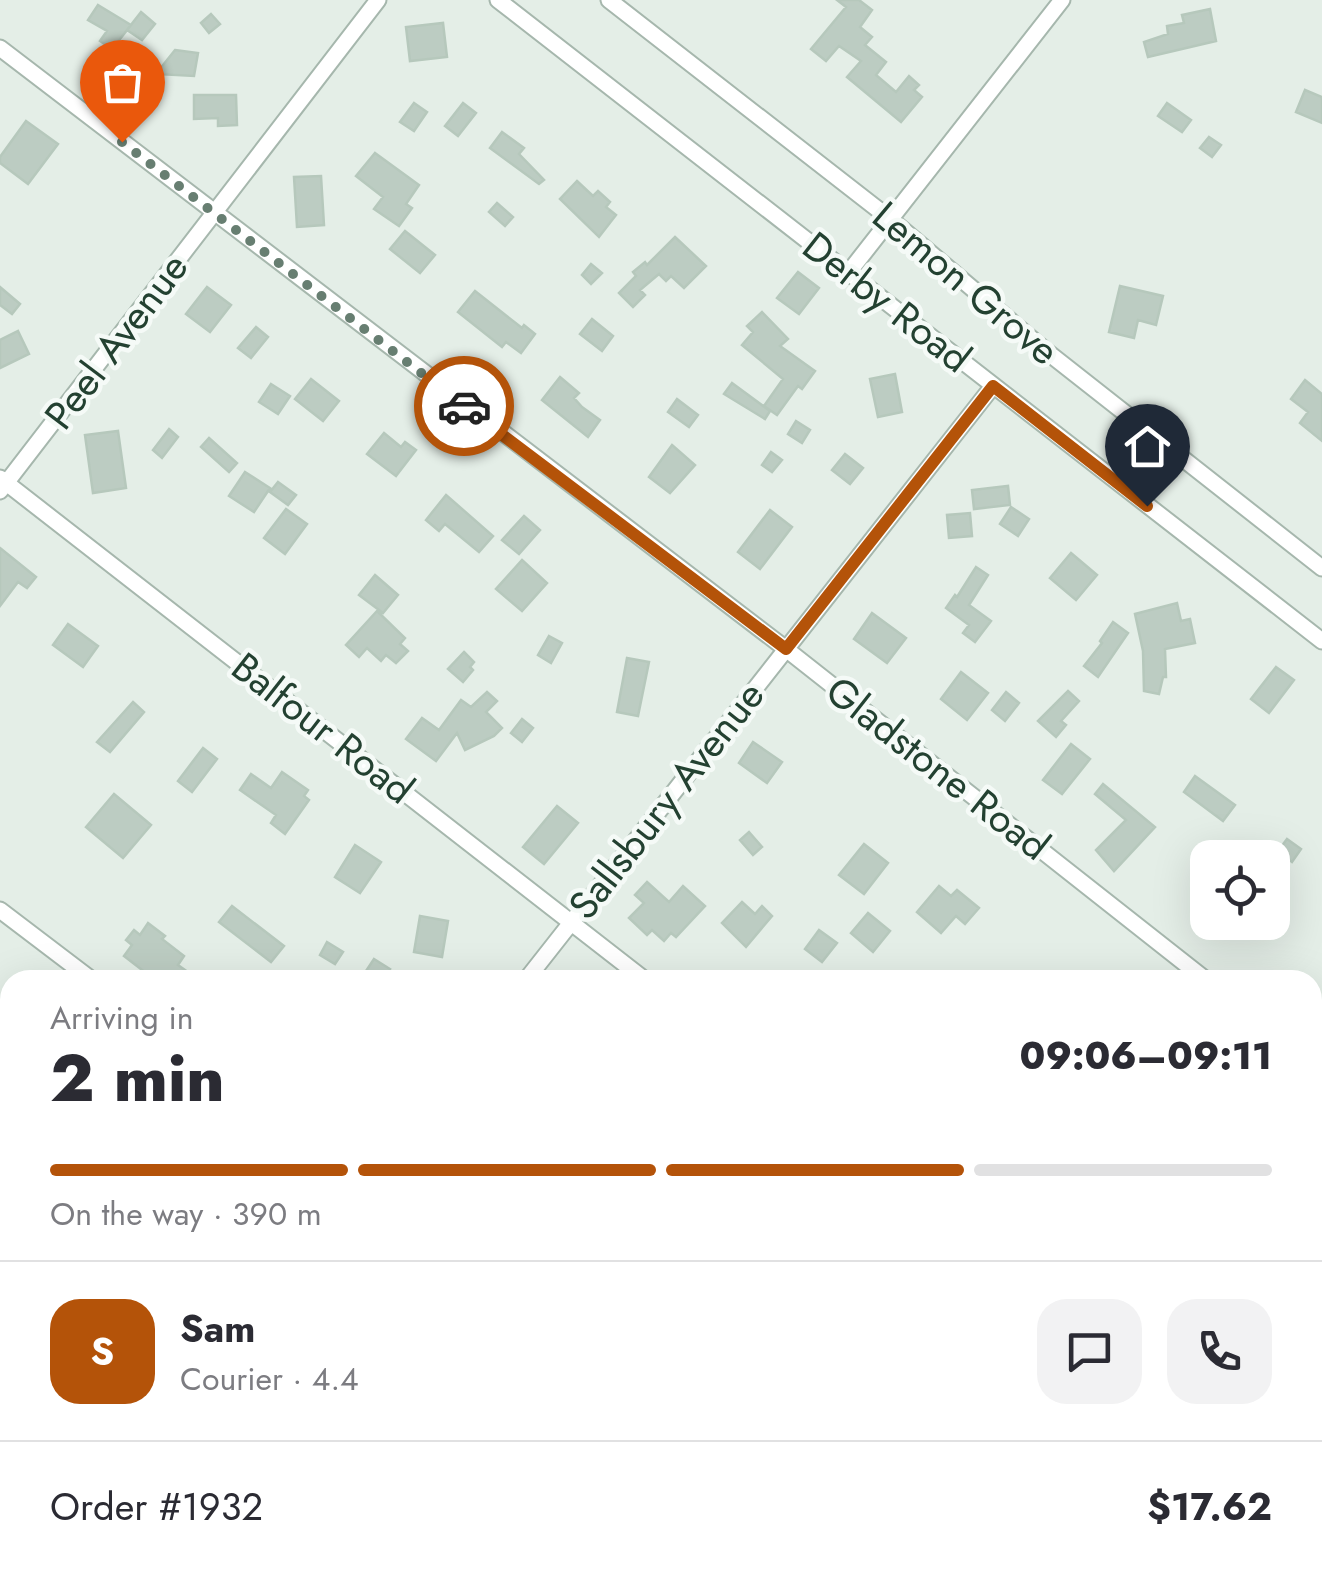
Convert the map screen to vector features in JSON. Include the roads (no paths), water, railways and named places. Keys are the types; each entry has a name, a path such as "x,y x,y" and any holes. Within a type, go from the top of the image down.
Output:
{"street":[{"name":"Peel Avenue","path":"2,484 378,0"},
{"name":"Derby Road","path":"498,0 1322,642"},
{"name":"Lemon Grove","path":"609,0 890,218 1046,352 1322,568"},
{"path":"850,272 1062,0"},
{"name":"Gladstone Road","path":"0,48 786,649 1193,970"},
{"name":"Sallsbury Avenue","path":"534,970 993,386"},
{"name":"Balfour Road","path":"2,484 633,970"},
{"path":"0,910 79,970"}]}
